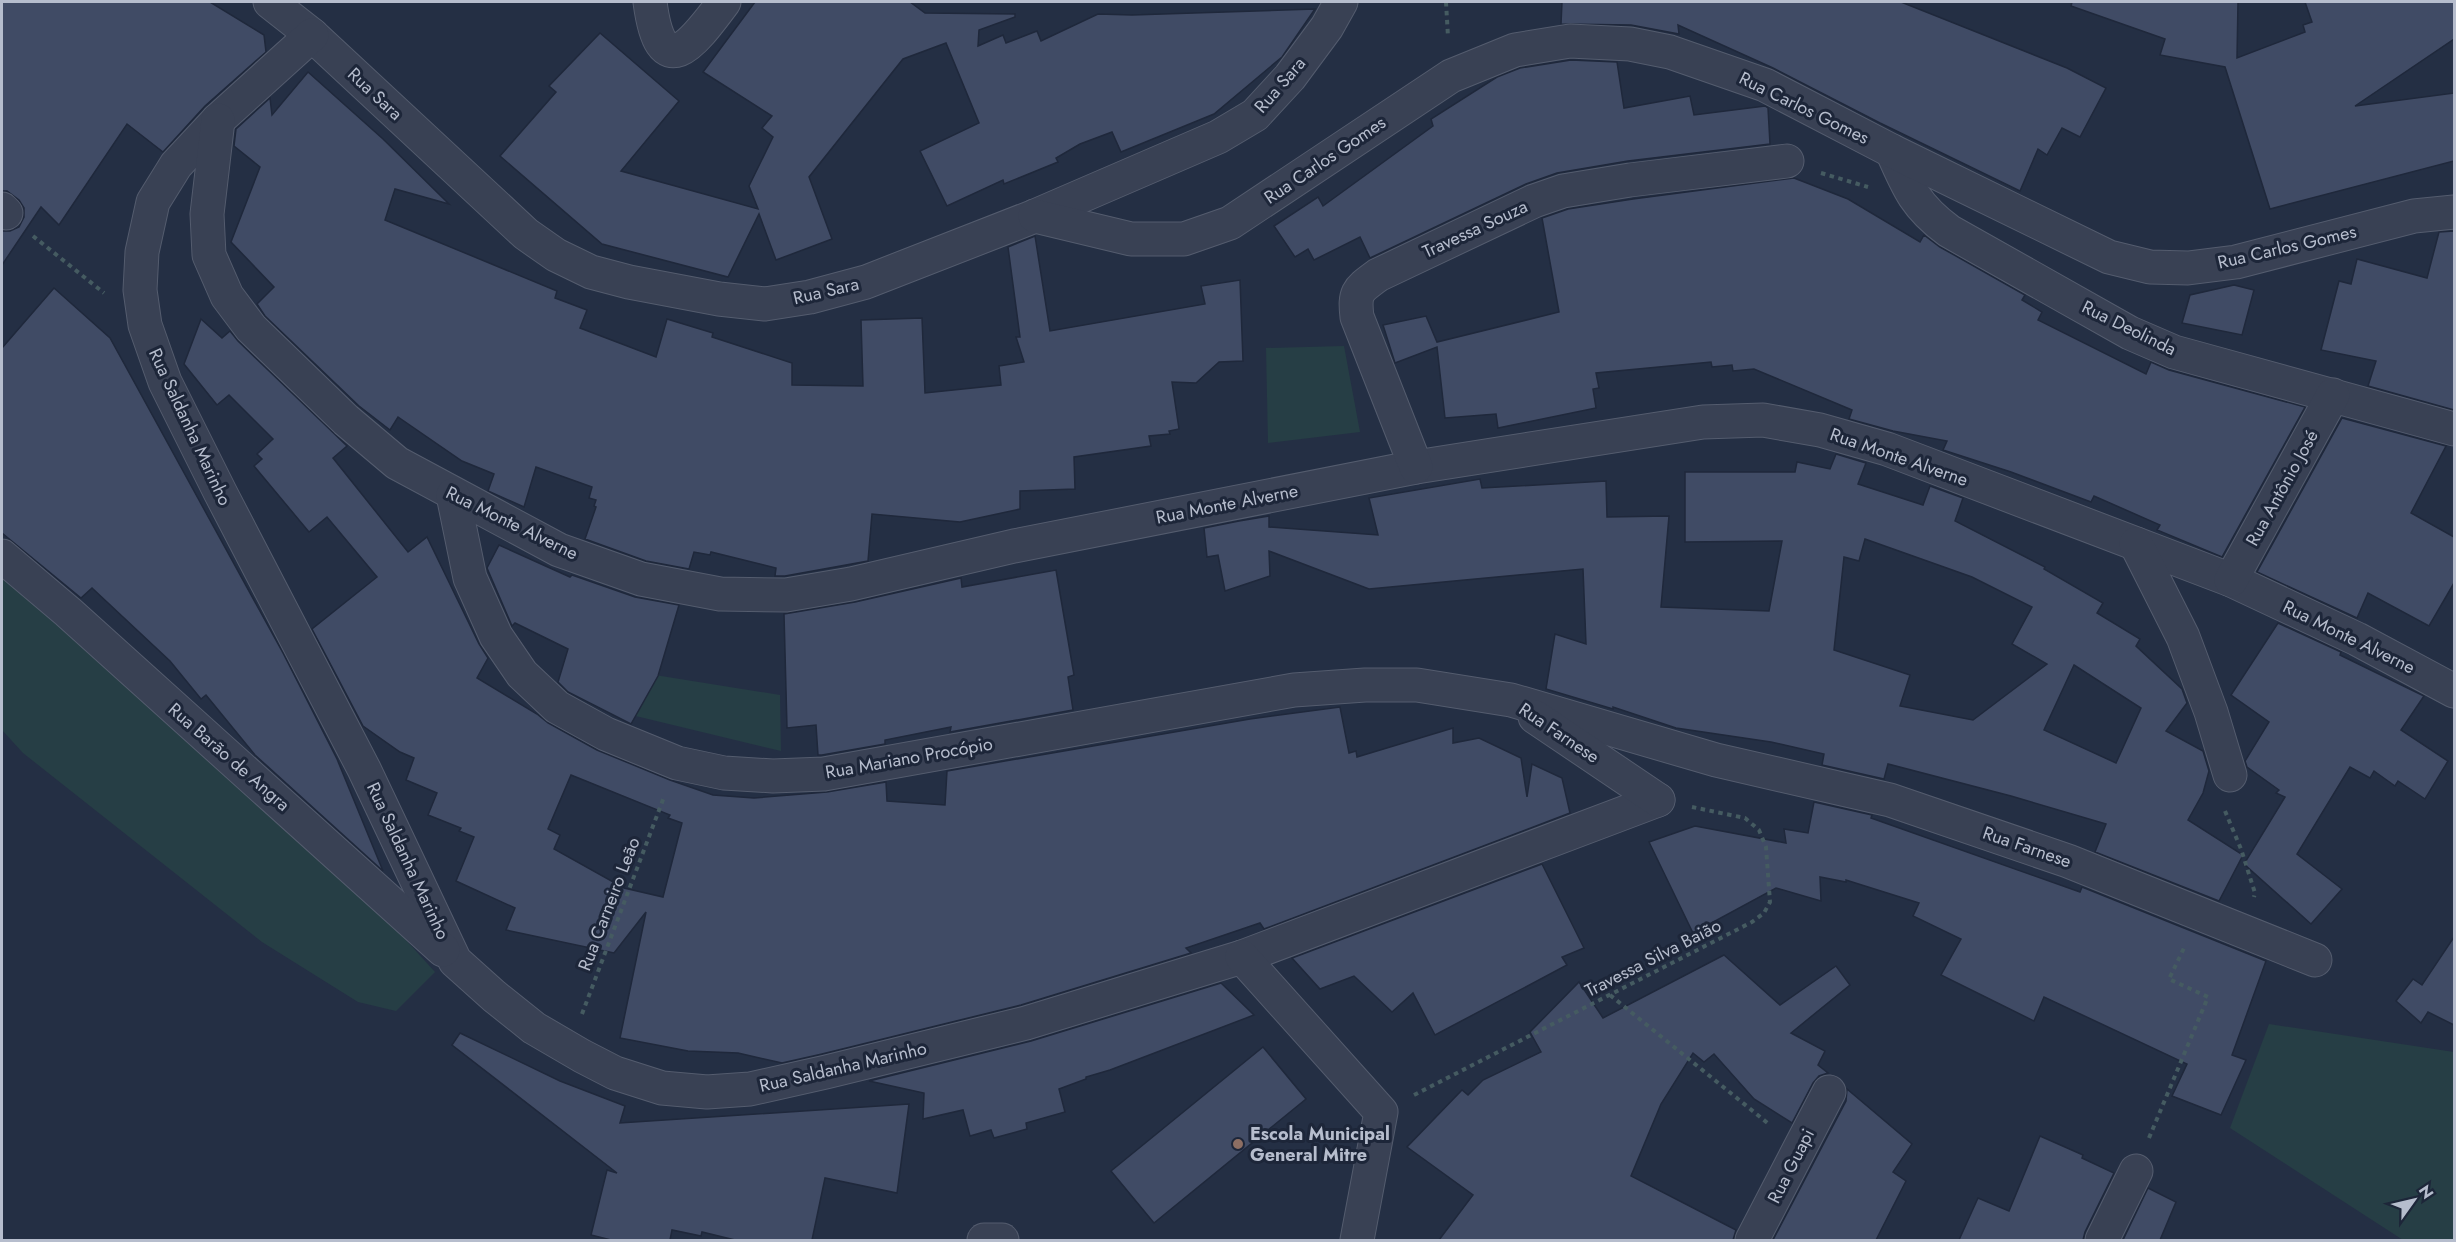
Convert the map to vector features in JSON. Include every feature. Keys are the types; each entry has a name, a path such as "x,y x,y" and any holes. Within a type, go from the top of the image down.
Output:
{"street":[{"name":"Rua Sara","path":"270,2 312,35 526,234 556,255 591,272 629,282 719,299 765,304 810,297 866,282 1035,216 1218,137 1255,115 1290,76 1327,27 1341,2"},
{"path":"650,2 661,46 669,52 679,52 691,42 724,2"},
{"name":"Rua Saldanha Marinho","path":"312,35 218,120 176,165 153,202 142,252 140,290 145,325 165,382 364,769 455,961 534,1028 582,1056 615,1073 662,1088 707,1092 750,1089 1026,1023 1242,957"},
{"name":"Rua Carlos Gomes","path":"1035,216 1131,239 1184,239 1230,223 1451,76 1515,50 1570,41 1630,44 1681,56 1765,85 1892,151 2109,257 2150,267 2188,268 2236,262 2414,216 2454,212"},
{"name":"Rua Monte Alverne","path":"218,120 207,214 209,255 227,296 251,328 346,420 397,463 559,550 641,579 720,594 786,595 851,584 1014,546 1416,467 1703,422 1763,420 1820,429 1887,450 2231,580 2357,639 2454,690"},
{"name":"Rua Deolinda","path":"1892,151 1908,189 1930,217 1949,231 2130,333 2174,352 2454,429"},
{"name":"Travessa Souza","path":"1416,467 1357,317 1355,300 1359,289 1378,275 1534,201 1563,191 1630,180 1787,161"},
{"name":"Rua Antônio José","path":"2231,580 2333,395"},
{"name":"Rua Mariano Procópio","path":"453,495 470,578 495,636 522,674 557,707 606,734 677,763 724,773 773,776 824,774 1294,690 1365,685 1417,685 1511,700"},
{"path":"2136,544 2183,637 2211,712 2230,775"},
{"name":"Rua Barão de Angra","path":"2,556 68,612 455,961"},
{"name":"Rua Farnese","path":"1511,700 1658,800"},
{"name":"Rua Farnese","path":"1511,700 1716,760 1890,800 2068,861 2315,960"},
{"path":"1357,1240 1381,1112 1242,957 1658,800"},
{"name":"Rua Guapi","path":"1752,1240 1829,1092"},
{"path":"2102,1240 2136,1171"},
{"path":"984,1240 1002,1240"}],"path":[{"path":"4,211 75,272 145,325"},
{"name":"Rua Carneiro Leão","path":"582,1056 579,1022 677,763"},
{"name":"Travessa Silva Baião","path":"1381,1112 1752,922 1764,913 1770,902 1767,847 1759,830 1744,818 1658,800"},
{"path":"2239,929 2255,893 2241,849"},
{"path":"2136,1171 2208,997 2169,979 2201,913"},
{"path":"1610,995 1779,1132"}],"shaded area":[{"path":"1344,346 1360,432 1268,443 1266,348"},
{"path":"2,567 316,841 435,972 396,1011 358,1002 262,942 23,753 2,730"},
{"path":"630,671 780,695 781,751 615,711"},
{"path":"2269,1024 2454,1052 2454,1240 2403,1240 2230,1128"}],"building":[{"path":"2,2 210,2 264,35 266,52 205,106 163,152 127,124 59,225 41,207 2,265 2,231 10,231 19,227 24,217 24,208 19,200 7,191 2,191"},
{"path":"755,2 910,2 925,13 1015,14 1015,17 979,30 978,46 1003,35 1006,43 1037,31 1041,41 1098,14 1315,9 1282,57 1214,114 1121,152 1112,132 1080,144 1056,158 1058,162 1004,184 1003,180 947,206 920,151 979,123 946,43 903,59 809,177 832,239 776,260 759,214 728,277 602,244 500,156 556,92 549,86 600,33 679,101 621,171 758,209 749,186 773,137 762,128 772,116 703,72"},
{"path":"1562,2 1901,2 2067,68 2106,88 2080,137 2062,128 2047,155 2038,149 2020,191 1773,68 1678,25 1679,34 1631,25 1561,24"},
{"path":"2072,2 2238,2 2237,58 2305,32 2303,25 2312,22 2305,2 2454,2 2454,39 2355,106 2454,93 2454,161 2270,209 2225,67 2160,55 2165,39 2071,6"},
{"path":"1571,60 1617,62 1624,108 1690,96 1694,115 1765,106 1768,108 1770,144 1628,161 1557,173 1526,184 1370,258 1360,237 1314,260 1308,249 1295,257 1274,226 1318,197 1323,206 1433,126 1431,119 1497,77 1520,68"},
{"path":"308,72 383,139 449,204 395,189 385,220 557,291 555,298 587,310 580,328 656,357 667,319 713,333 712,337 792,363 792,385 863,386 861,320 922,318 925,393 1001,385 999,366 1024,362 1016,337 1020,337 1008,247 1035,236 1050,331 1205,304 1201,286 1240,280 1243,361 1219,362 1196,383 1172,382 1179,429 1169,431 1170,434 1149,436 1151,446 1074,457 1075,489 1020,491 1020,509 960,522 872,514 868,561 775,576 776,568 711,552 710,555 694,552 689,569 646,561 585,539 596,507 594,506 596,500 589,498 592,487 536,467 524,507 488,491 494,474 462,461 398,417 390,430 359,406 265,316 257,304 274,287 231,242 260,167 234,146 236,129 270,98 272,115"},
{"path":"1794,178 1848,199 1920,242 1924,235 1940,247 2025,295 2022,300 2042,312 2038,320 2146,374 2151,362 2169,370 2305,407 2222,557 2157,530 2160,525 2094,496 2091,502 1943,450 1947,441 1893,431 1849,419 1852,410 1754,369 1733,371 1732,365 1712,367 1711,362 1596,373 1599,388 1593,389 1596,408 1498,428 1496,414 1445,418 1437,347 1395,363 1383,325 1426,316 1437,342 1559,312 1542,218 1568,209"},
{"path":"2454,231 2454,410 2368,386 2376,361 2321,350 2339,281 2351,284 2357,259 2427,278 2439,232"},
{"path":"2234,285 2254,290 2242,335 2182,323 2190,295"},
{"path":"54,288 110,338 283,653 337,759 383,871 255,755 206,695 201,699 170,661 92,588 81,598 2,533 2,348"},
{"path":"201,319 222,338 230,331 347,446 333,458 408,552 427,537 488,658 477,678 548,723 597,750 713,795 754,798 827,792 886,782 887,801 945,805 947,771 1250,719 1340,707 1349,753 1356,751 1357,757 1453,728 1453,743 1479,738 1521,758 1527,797 1532,764 1562,778 1570,813 1264,929 1260,923 1186,948 1191,953 1021,1005 822,1054 782,1063 738,1053 688,1051 620,1038 646,912 614,953 506,930 515,908 456,881 474,837 459,831 461,828 428,815 437,793 406,780 414,758 400,752 363,726 312,629 377,577 327,517 309,532 254,466 262,459 257,454 273,439 229,395 217,405 184,364","holes":["571,775 670,815 668,818 682,823 663,897 624,888 554,849 560,835 548,829"]},
{"path":"2342,418 2446,446 2411,513 2454,537 2454,583 2429,626 2368,593 2357,618 2257,572"},
{"path":"1836,454 1866,463 1858,484 1923,505 1930,486 1963,498 1955,521 2045,567 2044,569 2103,603 2097,613 2140,639 2136,646 2182,689 2187,703 2166,731 2203,751 2209,771 2203,793 2188,820 2243,855 2219,901 2095,852 2106,824 1888,764 1884,779 1822,765 1824,754 1771,742 1676,728 1613,707 1613,709 1546,689 1555,634 1586,644 1583,569 1369,589 1269,551 1270,576 1225,591 1218,555 1207,557 1204,528 1239,521 1269,516 1269,527 1378,535 1369,498 1480,479 1482,488 1606,481 1607,517 1669,516 1661,607 1769,611 1782,541 1685,542 1685,472 1795,472 1797,462 1830,469","holes":["1865,539 1972,577 2032,607 2012,644 2047,664 1973,720 1900,706 1910,675 1834,650 1844,557 1859,561","2074,665 2141,708 2116,763 2044,730"]},
{"path":"499,545 570,577 572,575 635,597 679,605 658,676 631,724 568,692 558,682 568,649 515,623 512,626 487,568"},
{"path":"1056,570 1074,675 1068,677 1073,710 950,732 951,727 885,740 885,744 822,755 818,755 816,725 787,728 784,614 855,602 961,578 962,587"},
{"path":"2278,623 2341,652 2340,655 2424,696 2401,730 2448,761 2425,799 2398,781 2395,786 2374,771 2370,778 2350,767 2297,854 2342,889 2311,924 2244,864 2285,797 2276,793 2279,790 2247,767 2245,761 2269,722 2231,695"},
{"path":"1814,802 1872,815 1871,818 2080,892 2082,887 2266,961 2232,1055 2246,1060 2221,1115 2172,1096 2187,1064 2044,997 2034,1021 1941,975 1961,939 1913,916 1919,903 1846,880 1846,882 1820,877 1821,901 1776,888 1693,933 1649,842 1695,826 1786,843 1784,829 1808,833"},
{"path":"1542,864 1584,948 1562,957 1567,965 1435,1035 1413,993 1392,1012 1354,976 1320,989 1292,958"},
{"path":"2454,937 2454,1025 2428,1012 2421,1023 2396,1001 2413,979 2422,985"},
{"path":"1724,955 1780,1005 1836,966 1850,985 1791,1033 1825,1051 1818,1065 1828,1073 1819,1076 1813,1083 1792,1123 1754,1099 1714,1054 1704,1062 1693,1053 1661,1104 1631,1176 1736,1230 1733,1240 1439,1240 1473,1195 1407,1147 1462,1090 1468,1095 1483,1080 1541,1052 1530,1032 1579,982 1603,1018"},
{"path":"1221,983 1254,1015 1059,1089 1065,1112 1026,1123 1027,1129 994,1138 991,1130 970,1136 963,1110 923,1119 924,1093 869,1081 1031,1041"},
{"path":"460,1033 560,1081 625,1106 620,1123 909,1104 897,1193 825,1178 812,1240 735,1240 702,1232 701,1236 672,1230 670,1240 611,1240 591,1235 607,1170 617,1173 452,1045"},
{"path":"1263,1047 1306,1099 1154,1223 1111,1171"},
{"path":"1847,1089 1912,1144 1893,1172 1906,1181 1876,1240 1773,1240 1846,1101"},
{"path":"2040,1136 2083,1155 2082,1158 2114,1173 2083,1240 1959,1240 1978,1198 2009,1211"},
{"path":"2148,1188 2176,1202 2160,1240 2123,1240"}],"place":[{"name":"Escola Municipal General Mitre","path":"1238,1144"}]}
